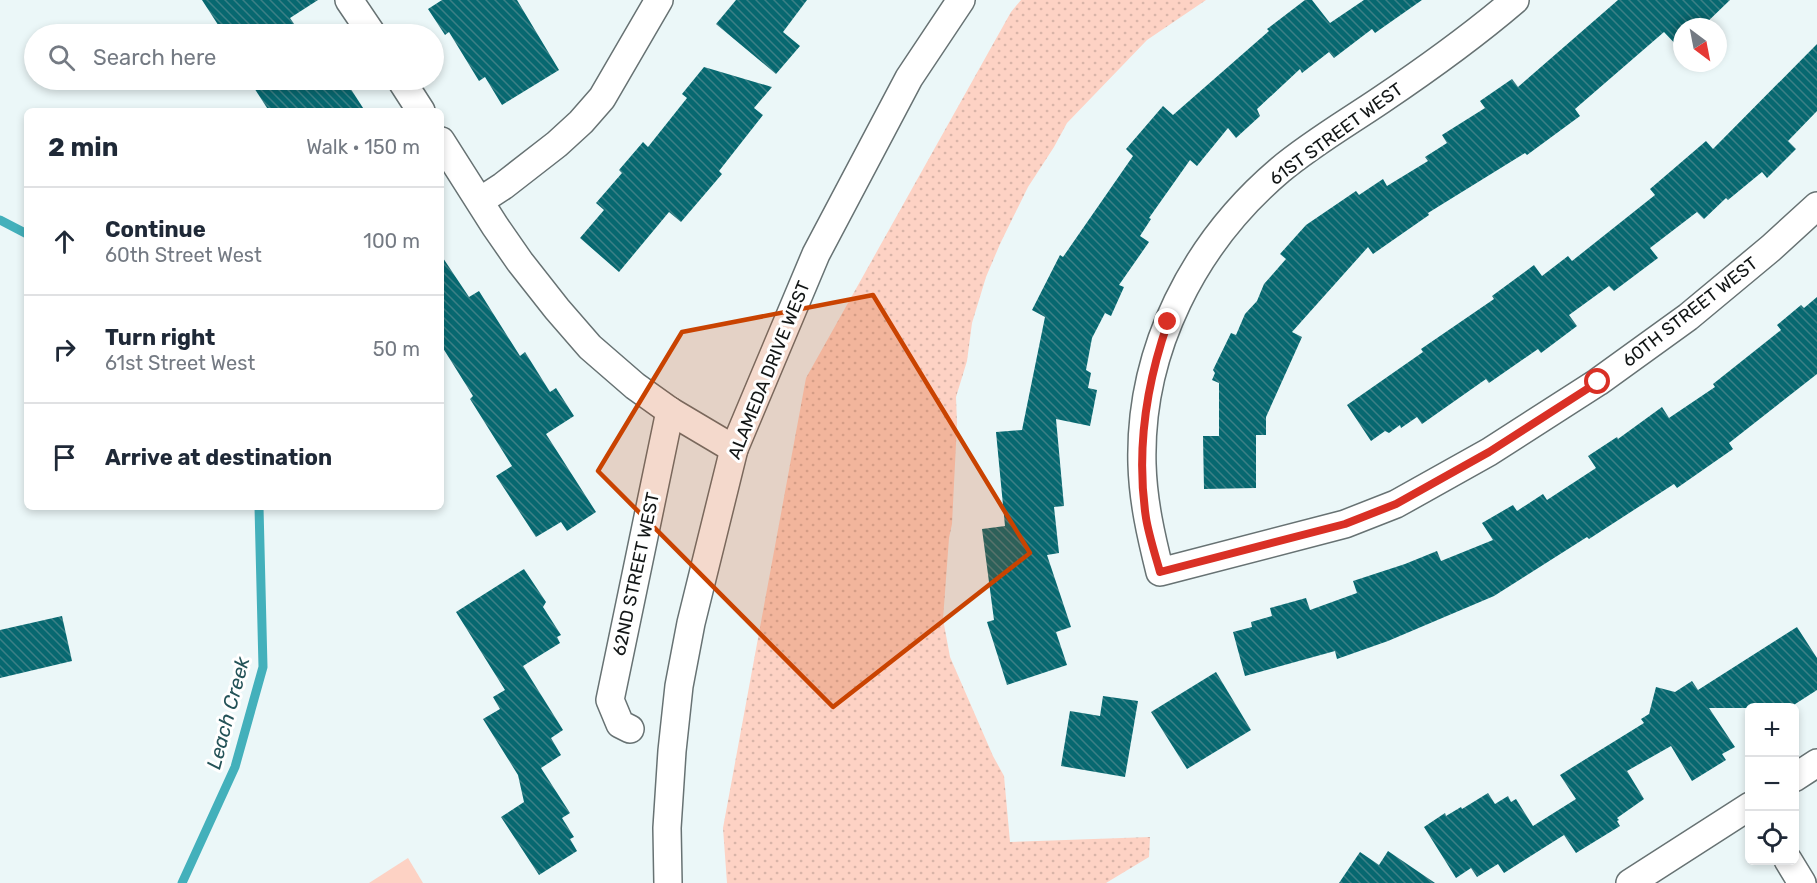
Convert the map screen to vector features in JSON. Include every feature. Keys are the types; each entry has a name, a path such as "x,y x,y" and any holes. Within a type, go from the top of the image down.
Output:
{"street":[{"path":"349,0 365,24"},
{"path":"480,201 557,144 581,122 602,98 658,0"},
{"name":"ALAMEDA DRIVE WEST","path":"668,883 669,795 680,686 691,623 734,449 816,254 909,78 961,0"},
{"name":"61ST STREET WEST","path":"1160,572 1146,518 1142,464 1145,409 1157,352 1168,322 1197,264 1219,233 1249,199 1281,169 1420,74 1515,0"},
{"path":"407,90 419,108"},
{"path":"444,146 520,262 590,347 635,386 670,411 734,449"},
{"name":"60TH STREET WEST","path":"1160,572 1345,524 1396,504 1489,452 1598,382 1688,316 1771,248 1817,206"},
{"name":"62ND STREET WEST","path":"630,729 620,724 610,700 670,411"},
{"path":"1799,775 1817,764"},
{"path":"1630,883 1745,809"},
{"path":"1791,865 1802,883"}],"highlighted area":[{"path":"873,295 1030,553 833,707 598,471 682,332"}],"shaded area":[{"path":"1021,0 1206,0 1147,40 1067,123 1028,187 986,277 972,323 967,361 956,397 957,424 952,524 943,619 950,657 1004,776 1010,842 1150,837 1149,857 1106,883 727,883 723,828 806,378 1011,12"},
{"path":"408,858 423,883 369,883"}],"building":[{"path":"202,0 318,0 290,18 294,24 218,24"},
{"path":"442,0 517,0 559,70 502,105 485,77 479,81 449,32 444,33 444,24 438,24 428,9"},
{"path":"736,0 807,0 783,32 800,46 776,74 716,24"},
{"path":"1305,0 1312,0 1330,23 1364,0 1422,0 1375,33 1372,29 1334,58 1329,52 1302,73 1300,69 1257,109 1260,116 1236,138 1228,128 1197,166 1190,160 1149,218 1151,219 1140,236 1149,242 1119,285 1124,287 1111,316 1105,313 1092,338 1086,370 1091,373 1088,388 1097,390 1090,426 1056,419 1064,506 1054,507 1059,553 1047,555 1071,627 1056,632 1067,665 1007,685 987,622 994,620 982,529 1005,526 996,432 1022,430 1045,317 1032,310 1060,255 1063,257 1133,156 1126,149 1163,106 1173,115 1269,31 1267,29"},
{"path":"1618,0 1730,0 1711,18 1673,18 1673,42 1664,32 1575,109 1580,116 1527,155 1525,153 1428,213 1429,215 1373,254 1368,247 1292,332 1302,337 1266,417 1266,435 1256,435 1256,488 1204,489 1203,436 1219,436 1219,383 1212,380 1215,373 1213,370 1231,333 1236,335 1245,314 1257,301 1264,284 1286,259 1280,254 1306,225 1356,191 1359,195 1383,179 1387,186 1428,161 1425,157 1447,143 1442,135 1485,108 1480,101 1512,79 1518,87"},
{"path":"1817,44 1817,111 1788,141 1796,149 1767,178 1762,172 1728,200 1726,198 1704,219 1697,212 1650,248 1658,258 1614,291 1609,286 1569,315 1577,326 1541,353 1538,349 1489,383 1486,379 1422,424 1417,417 1401,428 1400,425 1389,433 1385,431 1371,441 1347,405 1423,352 1421,349 1494,299 1492,296 1534,265 1542,276 1568,256 1572,261 1655,195 1650,189 1706,141 1713,149"},
{"path":"704,67 772,87 754,108 763,115 719,171 722,174 681,222 669,212 619,272 580,238 604,210 596,203 622,173 619,170 643,142 648,147 687,98 682,94"},
{"path":"255,90 351,90 363,108 267,108"},
{"path":"444,260 469,297 479,291 520,356 525,352 550,392 556,388 574,416 546,434 596,512 567,531 561,522 536,537 496,476 512,466 470,399 473,396 444,350"},
{"path":"1817,297 1817,374 1729,443 1733,449 1677,488 1674,484 1494,596 1388,641 1337,659 1335,651 1245,676 1233,632 1252,627 1251,622 1272,616 1270,608 1306,598 1310,610 1357,593 1353,581 1437,551 1441,561 1493,540 1482,523 1513,505 1517,511 1543,494 1547,500 1596,468 1588,456 1617,437 1618,439 1662,407 1669,418 1715,387 1713,384 1781,330 1777,325 1801,305 1804,308"},
{"path":"524,569 546,602 543,607 561,635 557,637 560,643 523,666 563,730 551,738 561,755 541,768 570,813 562,818 574,837 570,839 577,851 539,875 501,817 524,802 518,775 483,719 500,709 493,697 505,690 456,612"},
{"path":"62,616 72,661 0,678 0,630"},
{"path":"1797,627 1817,658 1817,690 1797,703 1745,703 1745,708 1709,708 1735,747 1722,754 1726,760 1692,781 1671,746 1627,771 1644,799 1617,818 1620,826 1576,853 1564,835 1504,873 1498,864 1477,877 1471,868 1456,878 1424,827 1445,813 1446,816 1461,807 1462,809 1488,793 1495,804 1508,796 1511,802 1516,799 1533,826 1576,799 1560,775 1644,723 1641,719 1649,714 1656,687 1675,692 1692,681 1698,690"},
{"path":"1216,672 1251,730 1187,769 1151,712"},
{"path":"1103,696 1138,701 1125,777 1061,766 1070,711 1100,716"},
{"path":"1388,851 1435,883 1339,883 1360,852 1379,865"}],"waterway":[{"name":"Leach Creek","path":"0,220 24,232"},
{"name":"Leach Creek","path":"182,883 235,767 263,667 259,510"}],"route":[{"path":"1168,322 1157,352 1145,409 1142,464 1146,518 1160,572 1345,524 1396,504 1489,452 1598,382"}]}
